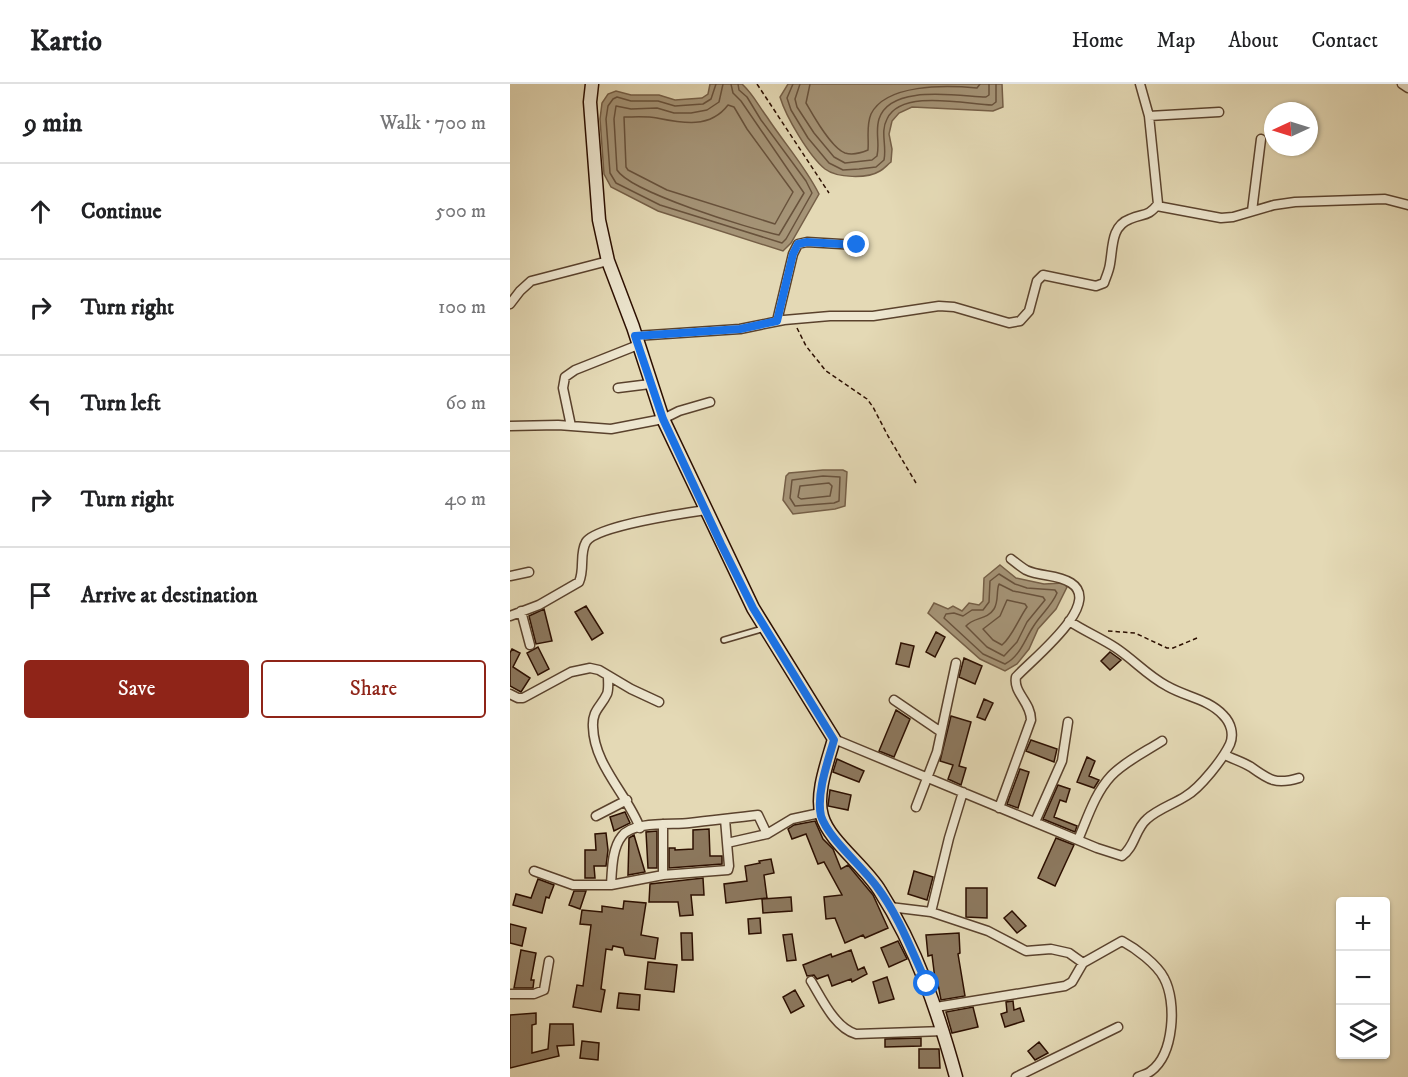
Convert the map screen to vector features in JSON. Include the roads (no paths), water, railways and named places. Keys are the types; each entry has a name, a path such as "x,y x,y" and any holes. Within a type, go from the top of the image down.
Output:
{"street":[{"path":"592,84 591,113 599,220 608,261 637,340 650,384 663,419 753,608 834,740 1122,856 1129,850 1140,826 1148,818 1189,795 1225,755 1231,742 1230,724 1208,703 1169,687 1115,648 1069,621"},
{"path":"572,426 563,388 565,377 637,340 740,329 777,321 830,316 873,316 939,306 954,307 1009,323 1020,321 1029,311 1037,281 1043,275 1096,286 1104,283 1110,265 1116,229 1130,219 1151,214 1158,204 1149,116 1140,84"},
{"path":"1402,84 1408,88"},
{"path":"1149,116 1219,112"},
{"path":"1252,211 1261,138"},
{"path":"1157,206 1221,218 1233,218 1252,211 1295,202 1385,199 1408,205"},
{"path":"777,321 793,254 798,244 807,242 857,245"},
{"path":"510,304 531,281 608,261"},
{"path":"618,388 650,384"},
{"path":"510,426 572,426 611,429 663,419 679,411 710,402"},
{"path":"510,616 539,604 579,582 582,576 583,549 587,539 593,535 618,527 706,510"},
{"path":"999,808 1031,720 1030,708 1017,689 1016,677 1055,639 1080,606 1081,598 1073,584 1054,576 1027,570 1011,559"},
{"path":"510,576 529,572"},
{"path":"521,611 530,645"},
{"path":"916,807 928,778 941,732 956,663"},
{"path":"510,694 523,698 583,668 599,670 658,702"},
{"path":"608,676 606,696 594,714 594,739 607,772 627,800 640,828"},
{"path":"894,700 941,732"},
{"path":"1035,822 1062,761 1068,722"},
{"path":"834,740 823,779 820,813 826,830 860,865 890,907 936,1007 956,1077"},
{"path":"1078,840 1102,788 1110,777 1118,769 1162,741"},
{"path":"1225,755 1270,780 1287,782 1299,778"},
{"path":"931,912 963,792"},
{"path":"596,816 627,800"},
{"path":"727,843 767,834 792,819 820,813"},
{"path":"611,885 614,857 622,835 640,828 758,815 767,834"},
{"path":"534,871 573,885 611,885 663,875 728,870 725,819"},
{"path":"663,824 663,875"},
{"path":"890,907 931,912 988,931 1026,951 1051,949 1069,953 1083,963"},
{"path":"936,1007 1065,986 1072,982 1083,963 1122,941 1137,949 1164,977 1171,1000 1172,1019 1167,1047 1152,1071 1138,1077"},
{"path":"510,994 534,994 544,990 549,961"},
{"path":"811,981 847,1031 856,1034 944,1031"},
{"path":"1016,1077 1118,1027"}],"lane":[{"path":"724,640 766,628"}],"water":[{"path":"710,84 742,84 746,88 801,164 819,194 791,243 783,251 658,211 611,187 604,174 600,119 602,103 608,94 616,91 631,95 659,95 675,100 702,98 708,94"},
{"path":"788,84 1002,84 1003,107 993,111 912,107 899,113 892,121 889,134 892,149 891,162 874,174 844,176 825,169 799,136 780,97"},
{"path":"823,470 847,472 845,506 793,514 783,500 786,476 789,473"},
{"path":"1000,565 1016,578 1044,584 1064,583 1067,587 1056,609 1038,629 1029,649 1017,664 1005,671 980,659 928,613 934,603 948,609 953,606 962,611 969,603 979,605 983,601 984,578"}]}
